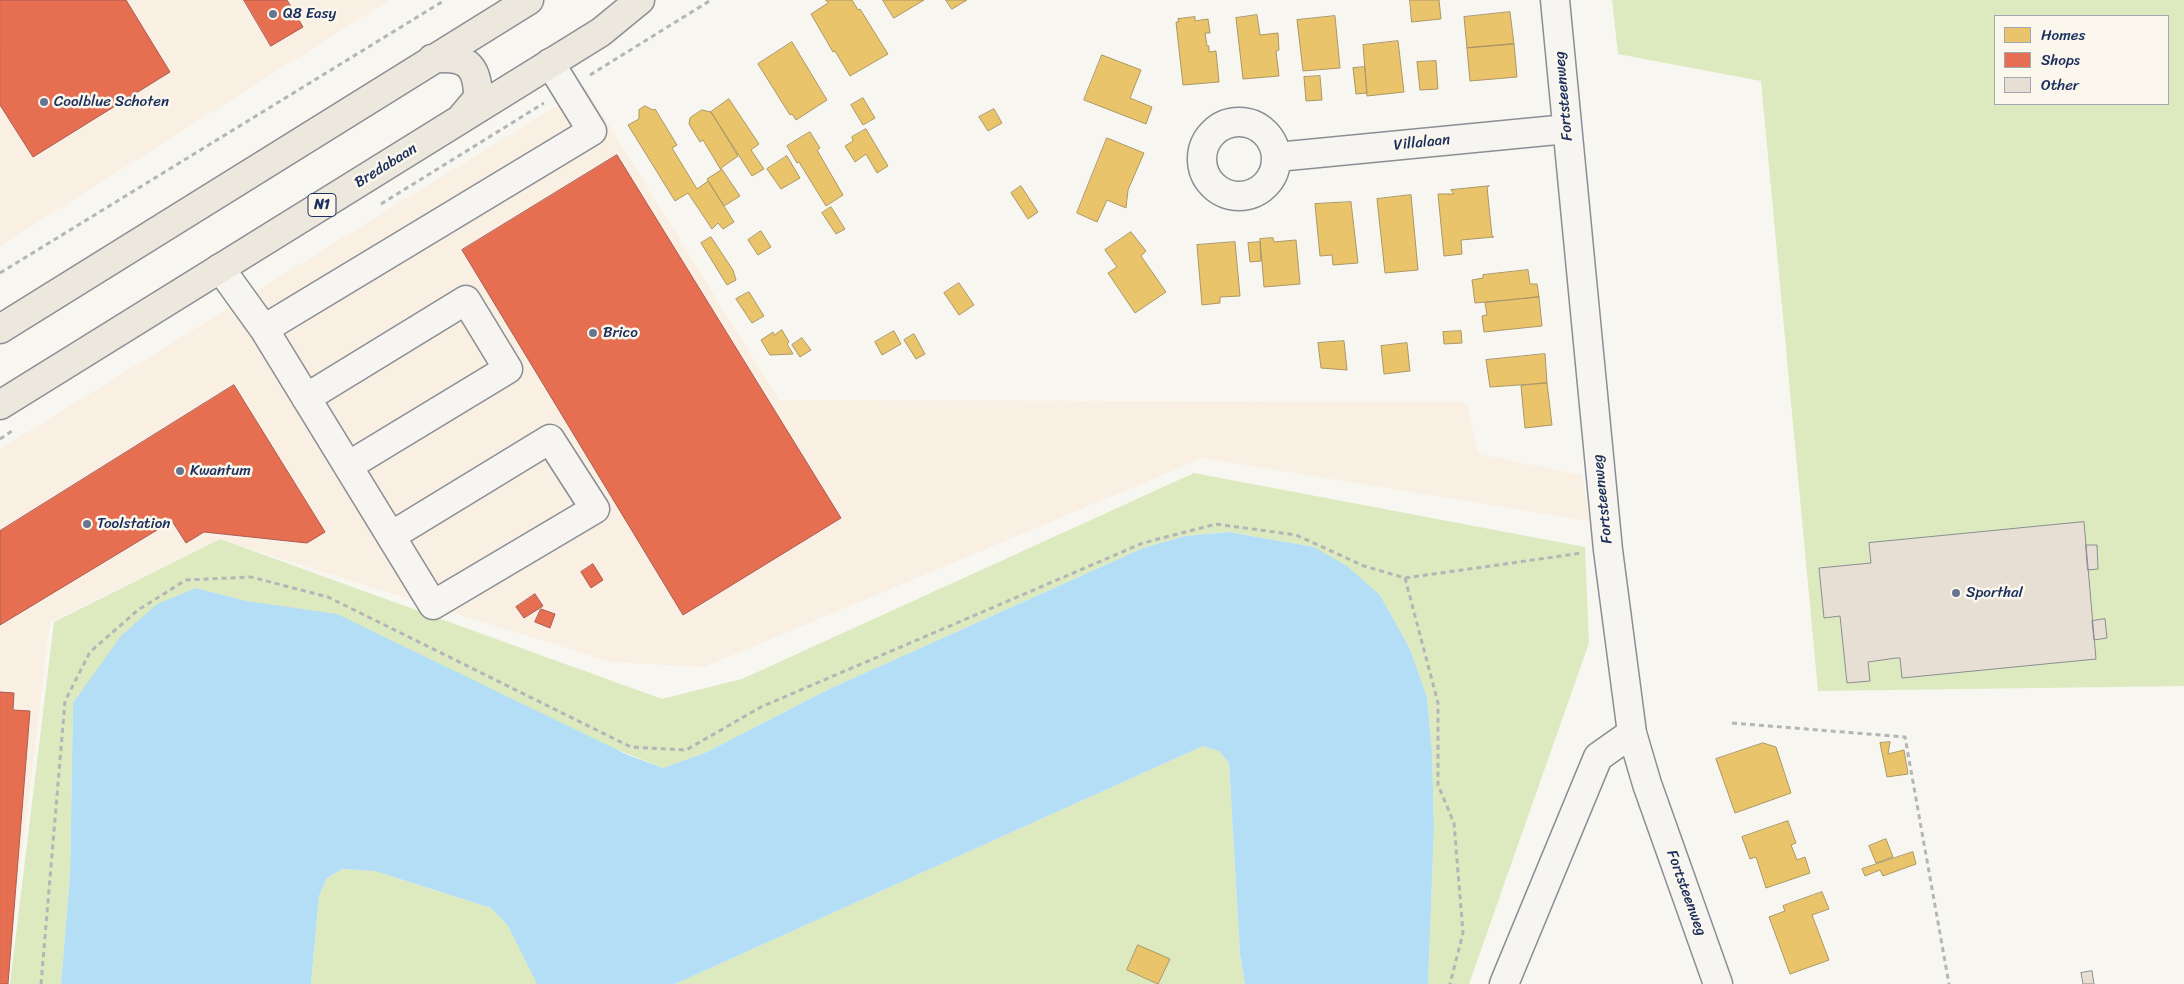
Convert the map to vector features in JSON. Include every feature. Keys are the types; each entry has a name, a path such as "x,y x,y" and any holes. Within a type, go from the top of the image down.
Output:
{"main road":[{"path":"0,329 529,0"},
{"name":"Bredabaan","path":"0,405 601,32 640,0"},
{"path":"432,59 450,57 465,61 475,72 478,82 478,98 471,109 457,121"}],"street":[{"name":"Fortsteenweg","path":"1555,0 1608,550 1632,733 1647,784 1718,984"},
{"path":"264,330 592,131 550,63"},
{"name":"Villalaan","path":"1276,157 1567,129"},
{"path":"220,268 264,330 433,605 595,509 550,439 391,536"},
{"path":"306,398 466,300 471,308 508,369 348,466"},
{"path":"1504,984 1598,757 1632,733"}],"path":[{"path":"0,274 445,0"},
{"path":"41,984 65,701 90,652 138,610 186,580 250,577 328,597 631,746 686,750 761,707 1134,547 1216,524 1296,535 1364,566 1405,578 1608,550"},
{"path":"1405,578 1438,703 1438,784 1454,823 1463,933 1450,984"},
{"path":"1732,723 1905,737 1948,984"}],"shaded area":[{"path":"0,0 389,0 0,246"},
{"path":"586,88 779,400 1467,402 1478,454 1582,475 1589,521 1203,458 704,667 611,662 218,539 50,622 6,984 0,984 0,449"}],"green space":[{"path":"1612,0 2184,0 2184,686 1818,691 1761,81 1618,54"},
{"path":"1194,473 1585,547 1589,643 1469,984 1428,984 1434,828 1432,752 1427,697 1410,649 1380,595 1314,547 1229,532 1185,536 1143,548 827,690 707,752 663,768 246,601 196,588 73,703 70,876 61,984 10,984 54,622 220,539 662,699 742,679"},
{"path":"1203,746 1219,751 1229,763 1240,954 1245,984 675,984"},
{"path":"342,869 375,871 491,908 508,926 537,984 311,984 319,896 327,878"}],"water":[{"path":"1229,532 1314,547 1347,566 1380,595 1410,649 1427,697 1432,752 1434,828 1428,984 1245,984 1240,954 1229,763 1219,751 1203,746 675,984 537,984 508,926 491,908 375,871 342,869 327,878 319,896 311,984 61,984 70,876 73,703 121,636 157,604 196,588 246,601 337,614 628,755 663,768 707,752 827,690 1143,548 1185,536"}],"building: Homes":[{"path":"826,0 852,0 858,10 860,9 888,54 850,76 835,51 833,52 811,14 828,3"},
{"path":"883,0 924,0 894,18"},
{"path":"946,0 967,0 952,9"},
{"path":"1410,0 1439,0 1441,19 1412,22"},
{"path":"1510,12 1514,44 1467,48 1464,17"},
{"path":"1257,15 1260,35 1278,33 1279,50 1276,51 1279,76 1243,79 1236,18"},
{"path":"1335,16 1340,68 1303,71 1297,20"},
{"path":"1195,17 1195,21 1208,19 1210,33 1205,33 1207,46 1209,46 1209,52 1216,51 1219,82 1183,85 1176,22 1179,22 1178,19"},
{"path":"1398,41 1404,92 1367,96 1363,45"},
{"path":"792,42 827,100 796,120 792,114 790,115 758,64"},
{"path":"1514,44 1517,77 1470,81 1467,48"},
{"path":"1102,55 1141,70 1130,98 1152,107 1146,124 1084,100"},
{"path":"1436,61 1438,89 1420,90 1417,62"},
{"path":"1365,67 1367,93 1356,94 1353,68"},
{"path":"1320,76 1322,100 1306,101 1304,77"},
{"path":"863,98 875,118 863,125 851,105"},
{"path":"729,99 759,144 751,150 764,169 752,176 711,112"},
{"path":"645,106 653,110 655,109 677,145 672,148 697,189 708,181 734,222 723,229 718,223 712,229 688,193 675,201 628,125 639,119 639,110"},
{"path":"994,109 1002,123 988,131 979,117"},
{"path":"702,110 711,112 738,156 721,168 740,196 724,206 707,179 721,170 703,140 700,142 689,124 690,118"},
{"path":"866,129 888,166 877,173 866,154 855,162 845,146 853,141 852,137"},
{"path":"810,132 820,148 817,150 843,195 826,206 787,146"},
{"path":"1107,138 1144,153 1128,190 1126,208 1107,200 1097,222 1077,213"},
{"path":"787,156 800,178 781,189 767,169"},
{"path":"1021,186 1038,212 1028,219 1011,193"},
{"path":"1489,186 1487,187 1492,236 1494,237 1461,240 1462,254 1444,256 1438,194 1454,194 1451,190"},
{"path":"1411,195 1418,270 1385,273 1377,199"},
{"path":"1351,202 1358,263 1333,265 1332,255 1320,256 1315,204"},
{"path":"831,207 845,229 836,234 822,213"},
{"path":"761,231 771,247 758,255 748,240"},
{"path":"1131,232 1146,251 1141,256 1166,292 1135,313 1108,273 1117,267 1105,250"},
{"path":"711,237 733,270 736,280 727,285 701,243"},
{"path":"1273,238 1274,242 1296,240 1300,284 1264,287 1260,239"},
{"path":"1235,242 1240,296 1220,297 1220,303 1202,305 1197,245"},
{"path":"1260,242 1261,261 1250,262 1248,243"},
{"path":"1528,270 1530,284 1537,284 1539,297 1475,303 1472,280 1483,278 1483,275"},
{"path":"959,283 974,305 959,315 944,293"},
{"path":"749,292 764,316 752,323 736,299"},
{"path":"1539,297 1542,326 1484,332 1482,316 1487,315 1485,303"},
{"path":"782,330 793,354 770,355 761,340 773,332 774,335"},
{"path":"894,331 901,344 882,355 875,342"},
{"path":"1461,331 1462,343 1444,344 1443,332"},
{"path":"914,334 925,354 916,359 904,340"},
{"path":"802,338 811,350 800,357 792,345"},
{"path":"1344,341 1347,370 1321,368 1318,343"},
{"path":"1407,343 1410,371 1384,374 1381,346"},
{"path":"1545,354 1547,383 1490,387 1486,360"},
{"path":"1547,383 1552,425 1525,428 1521,386"},
{"path":"1890,742 1888,754 1904,750 1908,774 1887,777 1880,743"},
{"path":"1763,743 1776,747 1791,793 1735,813 1716,759"},
{"path":"1788,821 1796,843 1791,845 1797,860 1805,857 1810,873 1766,888 1756,857 1750,859 1742,837"},
{"path":"1886,839 1893,857 1876,863 1869,846"},
{"path":"1913,852 1916,864 1883,876 1880,870 1865,876 1862,869"},
{"path":"1822,892 1829,909 1812,915 1829,960 1790,974 1769,917 1785,911 1783,906"},
{"path":"1138,945 1170,959 1158,984 1127,970"}],"building: Shops":[{"path":"0,0 126,0 170,72 33,157 0,105"},
{"name":"Q8 Easy","path":"244,0 287,0 303,27 271,46"},
{"path":"617,155 841,518 683,615 462,250"},
{"path":"234,385 325,532 307,543 204,532 186,543 172,521 0,625 0,531"},
{"path":"593,564 603,580 591,588 581,572"},
{"path":"535,594 543,606 524,618 516,607"},
{"path":"541,609 555,614 550,628 535,622"},
{"path":"0,692 14,693 13,710 30,711 8,984 0,984"}],"building: Other":[{"name":"Sporthal","path":"2084,522 2096,659 1902,678 1900,658 1896,658 1868,662 1870,681 1847,683 1840,616 1824,618 1819,568 1871,563 1869,543"},
{"path":"2086,545 2097,545 2098,569 2088,570"},
{"path":"2105,619 2107,638 2094,640 2092,621"},
{"path":"2092,971 2094,984 2083,984 2081,973"}],"place":[{"name":"Q8 Easy","path":"273,14"},
{"name":"Coolblue Schoten","path":"44,102"},
{"name":"Brico","path":"593,333"},
{"name":"Kwantum","path":"180,471"},
{"name":"Toolstation","path":"87,524"},
{"name":"Sporthal","path":"1956,593"}]}
